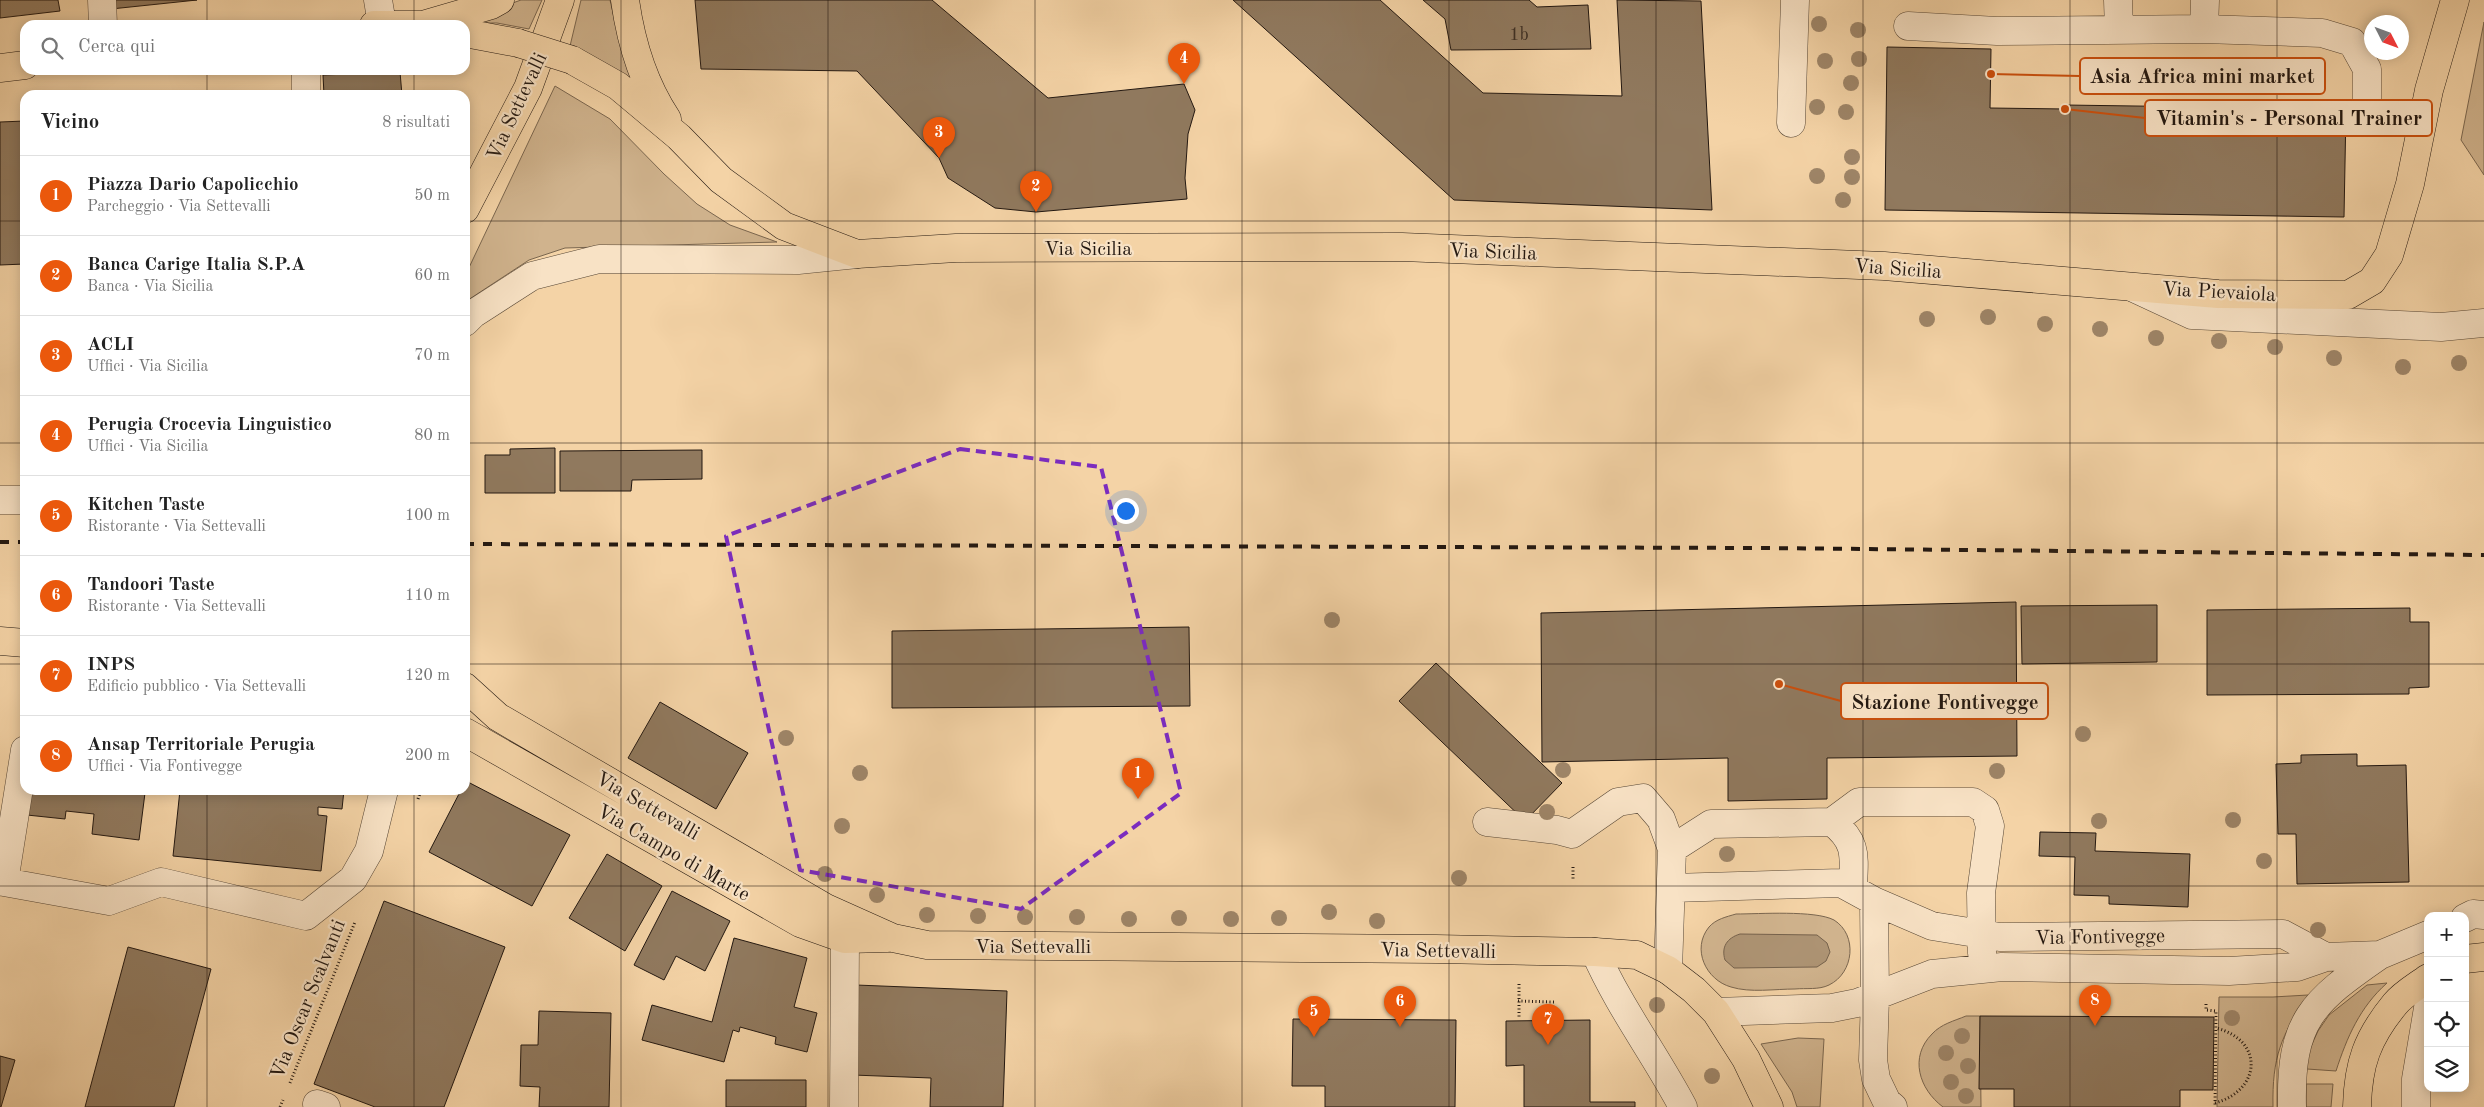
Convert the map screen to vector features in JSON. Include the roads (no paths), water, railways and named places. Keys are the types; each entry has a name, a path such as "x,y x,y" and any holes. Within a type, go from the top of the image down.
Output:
{"main road":[{"path":"441,20 491,5 500,0"},
{"name":"Via Settevalli","path":"470,199 528,88 560,0"},
{"path":"625,0 630,38 654,99 679,137"},
{"name":"Via Pievaiola","path":"2129,286 2218,294 2348,295 2372,282 2392,246 2410,184 2429,90 2455,0"},
{"path":"378,16 398,20"},
{"path":"470,34 518,43 572,60 618,86 679,137 721,180 784,226 857,254"},
{"path":"0,68 20,66"},
{"name":"Via Sicilia","path":"857,254 956,248 1402,247 1884,266 2129,286"},
{"path":"0,642 20,644"},
{"name":"Via Settevalli","path":"470,691 498,717 656,810 826,908 893,938 927,945 1595,952 1637,955 1668,970 1694,990 1716,1012 1746,1059 1769,1107"},
{"name":"Via Campo di Marte","path":"470,735 792,919 846,939 893,938"},
{"path":"2469,959 2484,957"},
{"path":"2356,1107 2358,1077 2366,1047 2395,1003 2424,981"}],"street":[{"path":"102,0 103,20"},
{"path":"1791,123 1795,0"},
{"path":"2118,0 2119,30"},
{"path":"2204,30 2205,0"},
{"path":"1908,26 1997,30 2204,30 2322,33 2352,42 2367,69 2367,112"},
{"path":"306,75 306,90"},
{"path":"470,317 532,276 599,259 798,260 857,254"},
{"name":"Via Pievaiola","path":"2129,286 2192,315 2441,328 2484,323"},
{"path":"0,500 20,500"},
{"path":"20,779 2,882 109,901 161,882 306,916 353,879 369,852 383,795"},
{"path":"1487,822 1558,830 1572,834 1618,802 1643,798 1661,819 1672,849 1668,970"},
{"path":"1672,849 1711,824 1832,822 1859,802 1973,802 1985,810 1990,826 1981,892 1982,970"},
{"path":"1832,822 1845,833 1854,855 1864,894 1875,997 1873,1060 1876,1079 1887,1102 1893,1107"},
{"name":"Via Fontivegge","path":"1672,888 1841,883 1932,926 2000,937 2283,934 2326,957"},
{"name":"Via Fontivegge","path":"1716,1012 1832,1008 1875,997 1932,974 2002,967 2229,971 2297,967 2326,957 2380,955 2424,937"},
{"path":"844,1107 846,939"},
{"path":"1595,952 1611,989 1664,1071 1683,1107"},
{"path":"2292,1107 2294,1054 2304,1022 2329,991 2380,955"},
{"path":"2416,1107 2416,1079 2424,1032"}],"railway":[{"path":"0,542 20,542"},
{"path":"470,544 1761,548 2484,555"}],"place":[{"name":"Asia Africa mini market","path":"1991,74"},
{"name":"Perugia Crocevia Linguistico","path":"1184,84"},
{"name":"Vitamin's - Personal Trainer","path":"2065,109"},
{"name":"ACLI","path":"939,158"},
{"name":"Banca Carige Italia S.P.A","path":"1036,212"},
{"name":"Stazione Fontivegge","path":"1779,684"},
{"name":"Piazza Dario Capolicchio","path":"1138,799"},
{"name":"Ansap Territoriale Perugia","path":"2095,1026"},
{"name":"Tandoori Taste","path":"1400,1027"},
{"name":"Kitchen Taste","path":"1314,1037"},
{"name":"INPS","path":"1548,1045"}]}
